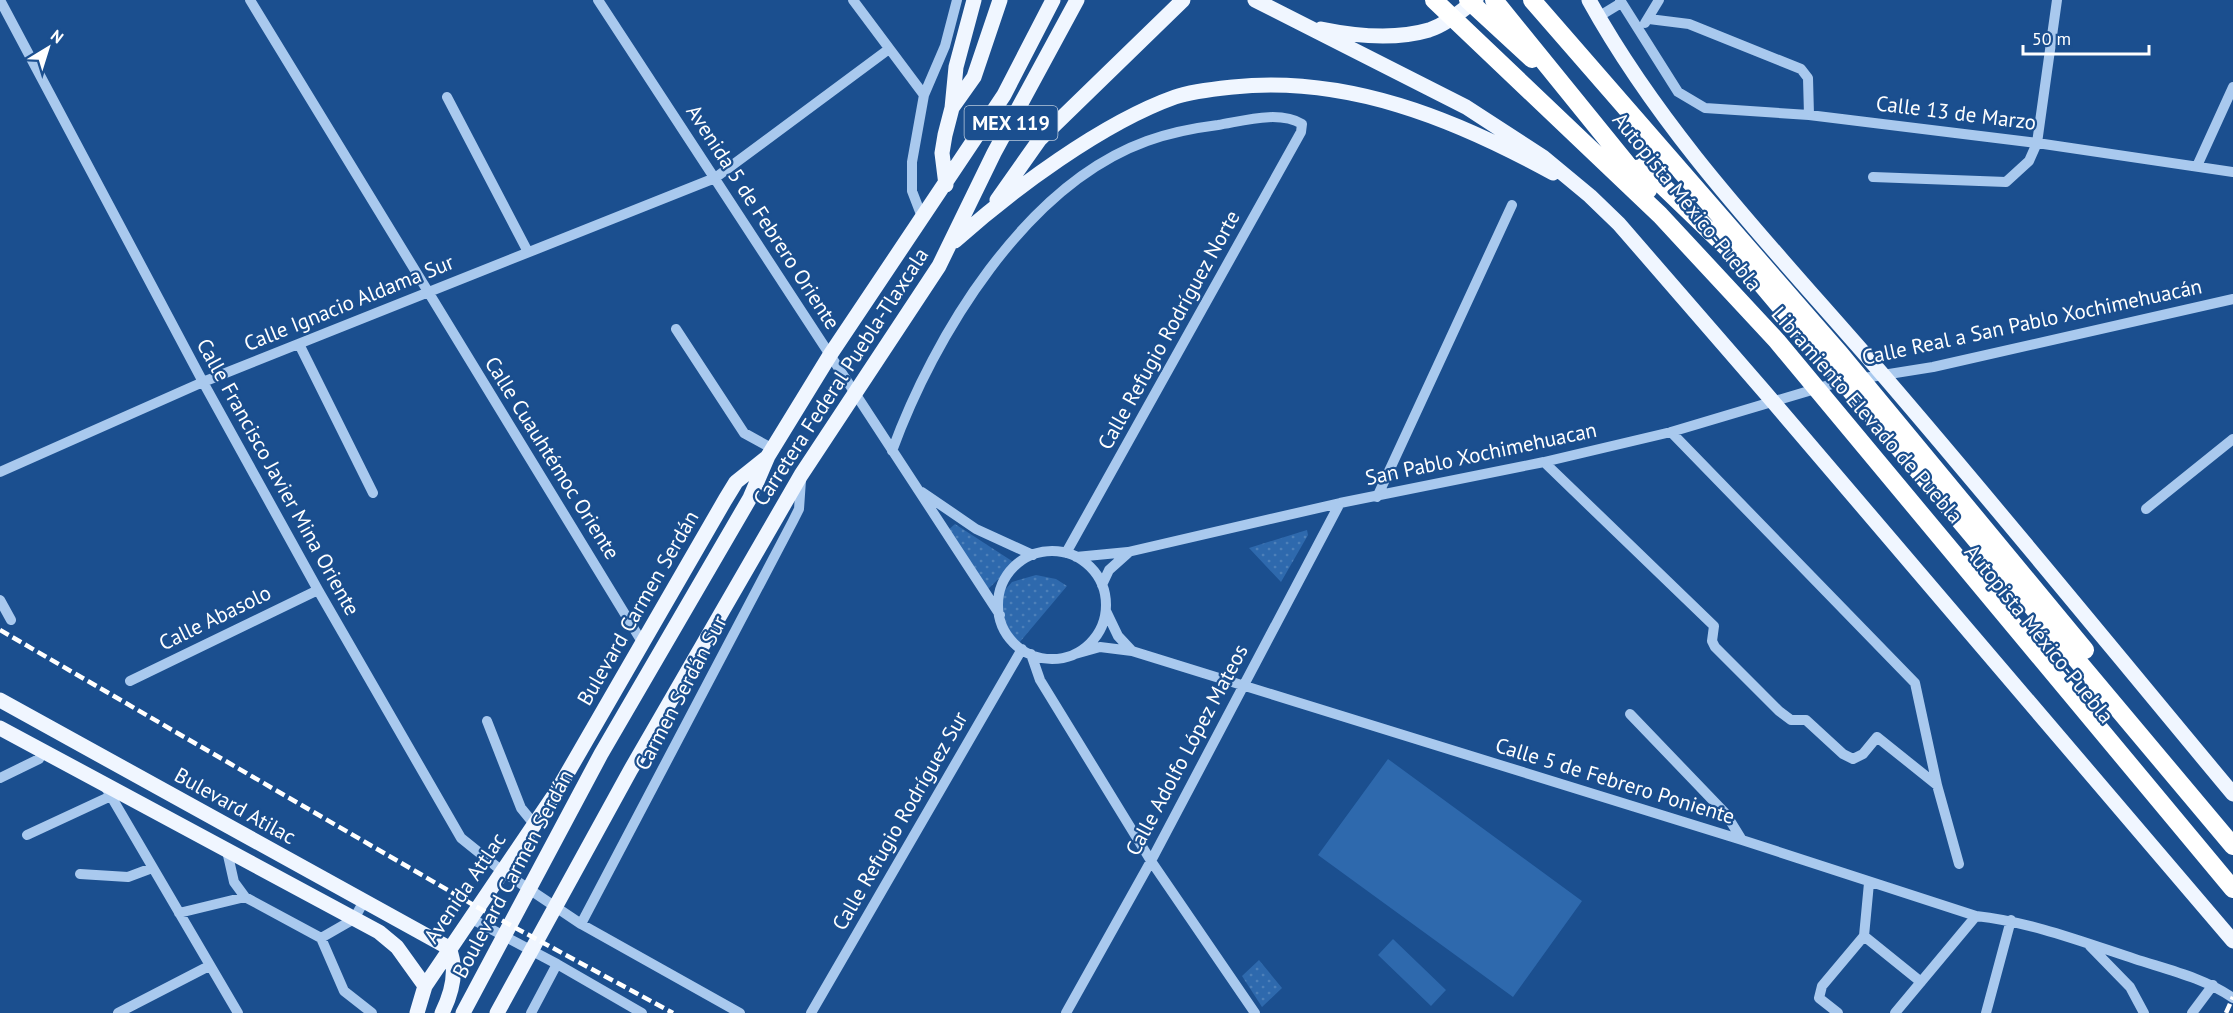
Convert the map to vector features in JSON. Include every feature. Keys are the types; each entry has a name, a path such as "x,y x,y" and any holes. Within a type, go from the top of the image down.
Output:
{"highway":[{"name":"Libramiento Elevado de Puebla","path":"1434,0 1660,215 1777,341 2233,889"},
{"name":"Libramiento Elevado de Puebla","path":"1468,0 1747,267 2233,846"},
{"name":"Autopista México-Puebla","path":"1494,0 1831,417 2233,905"},
{"name":"Autopista México-Puebla","path":"1532,0 1841,355 2233,828"}],"main road":[{"path":"946,185 942,153 952,108 956,67 974,0"},
{"path":"952,108 974,77 1000,0"},
{"name":"Carretera Federal Puebla-Tlaxcala","path":"601,754 750,498 771,452 830,355 946,185 1004,95 1053,0"},
{"name":"Carretera Federal Puebla-Tlaxcala","path":"497,1013 630,771 801,475 939,266 994,153 1077,0"},
{"path":"991,210 1040,140 1183,0"},
{"path":"1255,0 1466,106 1543,156 1590,196 1632,239 1763,390 2233,941"},
{"path":"1295,22 1343,33 1408,33 1443,24 1476,0"},
{"path":"1588,0 1636,76 1702,166 1908,404 2233,794"},
{"path":"948,247 991,210 1100,135 1175,97 1222,88 1273,85 1328,89 1417,111 1493,142 1590,196"},
{"name":"Bulevard Carmen Serdán","path":"557,791 736,482 771,452"},
{"name":"Bulevard Atilac","path":"0,700 450,948"},
{"name":"Bulevard Atilac","path":"0,728 108,791 379,932 398,947 425,986"},
{"name":"Boulevard Carmen Serdán","path":"465,1009 601,754"},
{"name":"Avenida Attlac","path":"417,1013 425,986 557,791"},
{"path":"442,1013 454,980 454,959 450,948"}],"street":[{"name":"Calle Francisco Javier Mina Oriente","path":"0,0 203,382 318,590 457,832 471,848 581,924 740,1013"},
{"name":"Calle Cuauhtémoc Oriente","path":"250,0 642,642"},
{"name":"Avenida 5 de Febrero Oriente","path":"598,0 855,392 914,487 1000,615"},
{"path":"853,0 924,95"},
{"path":"922,217 912,191 912,162 924,95 945,46 957,0"},
{"path":"1598,17 1620,1 1639,30 1649,19 1659,0"},
{"path":"1873,177 2006,182 2029,162 2037,143 2057,0"},
{"path":"1649,19 1689,24 1801,69 1808,78 1809,115"},
{"name":"Calle 13 de Marzo","path":"1639,30 1678,92 1705,108 1809,115 2037,143 2233,171"},
{"name":"Calle Ignacio Aldama Sur","path":"0,472 203,382 715,178 889,49"},
{"path":"2197,166 2233,87"},
{"path":"447,97 528,252"},
{"name":"Calle Refugio Rodríguez Norte","path":"892,451 916,392 953,325 1016,237 1060,193 1112,158 1146,141 1205,127 1268,118 1293,119 1302,124 1301,132 1071,555"},
{"path":"1377,497 1512,206"},
{"name":"Calle Real a San Pablo Xochimehuacán","path":"1839,382 1933,367 2233,298"},
{"path":"676,329 744,433 771,452"},
{"path":"299,344 373,493"},
{"name":"San Pablo Xochimehuacan","path":"1071,555 1128,552 1340,503 1544,462 1671,432 1839,382"},
{"path":"1671,432 1915,683 1937,785 1959,864"},
{"path":"2146,509 2233,439"},
{"path":"1544,462 1714,626 1712,641 1715,647 1779,711 1791,720 1806,720 1843,754 1853,759 1863,754 1876,737 1937,785"},
{"name":"Carmen Serdán Sur","path":"581,924 799,509 801,475"},
{"name":"Avenida 5 de Febrero Oriente","path":"914,487 976,529 1033,555"},
{"name":"Calle Adolfo López Mateos","path":"1066,1013 1151,861 1340,503"},
{"path":"1132,651 1118,636 1106,611 1102,585 1090,566 1071,555 1049,551 1033,555 1015,566 1005,579 999,599 1000,615 1008,634 1027,651 1040,680 1151,861 1255,1013"},
{"path":"1102,585 1109,570 1128,552"},
{"name":"Calle Abasolo","path":"130,681 318,590"},
{"path":"0,600 11,620"},
{"path":"1027,651 1056,658 1075,654 1096,636 1106,611"},
{"name":"Calle 5 de Febrero Poniente","path":"1075,654 1100,647 1132,651 1742,840 1976,916 2011,920 2213,985 2233,998"},
{"name":"Calle Refugio Rodríguez Sur","path":"811,1013 1027,651"},
{"path":"1630,714 1726,814 1742,840"},
{"path":"487,721 521,808 534,824"},
{"path":"0,778 39,759 43,752"},
{"path":"27,835 108,791 238,1013"},
{"path":"227,851 234,882 245,897 321,938 344,991 372,1013"},
{"path":"80,874 128,877 152,868"},
{"path":"1838,1013 1828,1008 1819,998 1822,986 1864,936 1869,883"},
{"path":"180,913 245,897"},
{"path":"321,938 354,919 364,901"},
{"path":"1895,1013 1976,916"},
{"path":"470,918 642,1013"},
{"path":"1986,1013 2011,920"},
{"path":"1864,936 1921,982"},
{"name":"Calle 5 de Febrero Poniente","path":"2087,944 2130,987 2144,1013"},
{"path":"531,1013 557,964"},
{"path":"118,1013 209,966"},
{"path":"2192,1013 2213,985"}],"shaded area":[{"path":"955,524 1015,563 986,591 947,531"},
{"path":"1307,530 1308,535 1281,582 1249,548"},
{"path":"1036,575 1056,579 1067,586 1019,643 1005,619 1003,592 1012,582"},
{"path":"1388,759 1582,901 1513,997 1318,855"},
{"path":"1393,939 1446,990 1431,1006 1378,955"},
{"path":"1259,960 1282,988 1262,1007 1242,976"}],"railway":[{"path":"0,630 477,907 673,1013"},
{"path":"2226,1013 2233,997"}]}
